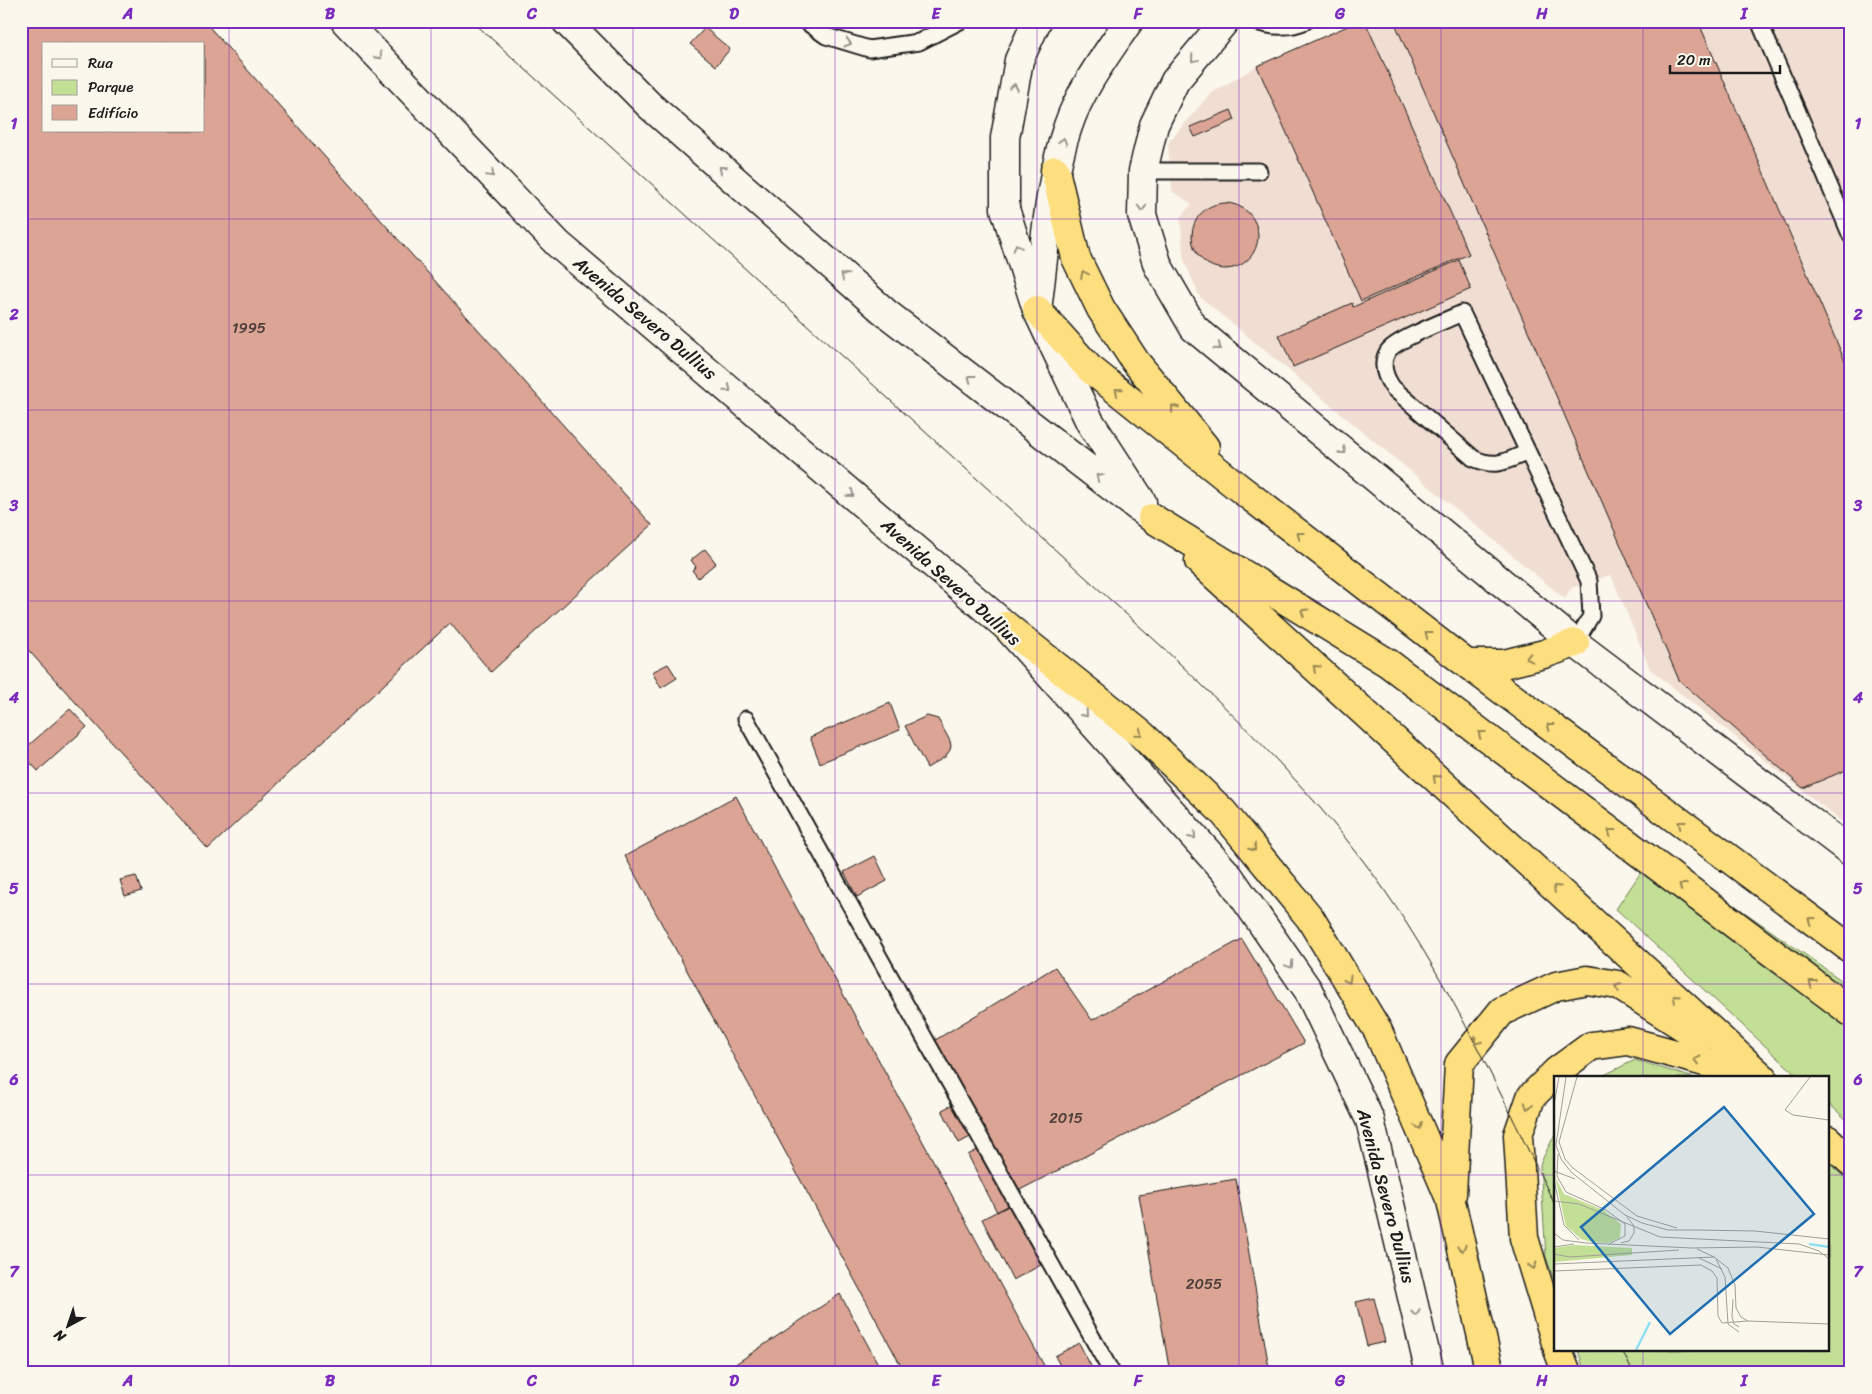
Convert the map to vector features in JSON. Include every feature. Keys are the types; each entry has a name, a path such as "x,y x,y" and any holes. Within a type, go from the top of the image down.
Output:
{"highway":[{"path":"1055,170 1076,258 1101,309 1135,360 1238,487"},
{"path":"1037,310 1089,368 1238,487 1467,664 1851,949"},
{"path":"1152,518 1388,664 1851,1012"},
{"path":"1152,518 1760,1076"},
{"path":"1006,626 1141,734 1223,812 1310,918 1378,1030 1451,1201 1490,1373"},
{"path":"1467,664 1504,664 1544,654 1575,642"},
{"path":"1451,1201 1459,1064 1502,1011 1556,986 1587,980 1618,985 1759,1076"},
{"path":"1554,1336 1524,1238 1518,1135 1531,1097 1557,1071 1591,1046 1628,1041 1755,1076"},
{"path":"1830,1142 1851,1162"},
{"path":"1559,1352 1567,1373"}],"street":[{"name":"Avenida Severo Dullius","path":"345,21 558,244 1006,626 1229,876 1308,990 1370,1120 1430,1373"},
{"path":"566,21 649,105 886,313 1152,518"},
{"path":"1037,21 1019,60 1005,138 1005,209 1037,310 1090,422 1152,518"},
{"path":"1037,310 1055,170 1068,125 1088,81 1129,21"},
{"path":"1225,21 1175,81 1154,125 1143,171 1142,215 1158,266 1194,328 1575,642 1851,852"}],"lane":[{"path":"805,21 826,36 869,49 919,42 960,21"},
{"path":"1253,21 1263,25 1282,27 1306,21"},
{"path":"1759,21 1851,236"},
{"path":"1143,171 1259,171"},
{"path":"1528,452 1502,463 1487,464 1473,458 1393,388 1385,377 1384,363 1388,351 1399,342 1462,313 1590,581 1591,616 1575,642"},
{"path":"746,719 1112,1373"}],"shaded area":[{"path":"1357,21 1851,21 1851,829 1650,669 1611,575 1571,588 1565,599 1200,297 1184,260 1180,217 1192,204 1172,191 1168,143 1210,94 1257,66"}],"green space":[{"path":"1656,850 1851,987 1851,1124 1830,1105 1830,1076 1798,1076 1616,909"},
{"path":"1635,1060 1687,1076 1602,1076"},
{"path":"1554,1136 1554,1280 1546,1257 1540,1164"},
{"path":"1830,1164 1851,1184 1851,1373 1585,1373 1579,1352 1830,1352"}],"building":[{"path":"21,21 204,21 652,525 491,672 450,623 208,849 21,642"},
{"path":"1359,21 1365,21 1469,254 1361,301 1257,66"},
{"path":"1394,21 1698,21 1851,375 1851,768 1803,788 1679,680"},
{"path":"705,28 730,49 716,66 690,44"},
{"path":"1231,110 1235,120 1195,137 1190,127"},
{"path":"1218,203 1232,203 1244,208 1253,217 1258,229 1256,249 1249,260 1232,269 1218,269 1206,264 1197,255 1192,243 1192,229 1197,217 1206,208"},
{"path":"1459,260 1471,289 1293,367 1279,335 1352,303 1353,307"},
{"path":"705,549 716,563 698,578 692,570 696,567 691,560"},
{"path":"668,664 677,678 661,688 652,672"},
{"path":"890,703 900,730 820,763 810,737"},
{"path":"70,709 87,727 38,771 21,752"},
{"path":"927,716 938,719 951,746 945,757 927,768 905,726"},
{"path":"736,796 1048,1373 905,1373 625,856"},
{"path":"875,856 887,881 857,897 844,872"},
{"path":"136,876 141,891 125,896 120,880"},
{"path":"1242,939 1304,1043 1014,1193 932,1042 1055,967 1092,1020"},
{"path":"956,1103 974,1135 959,1143 942,1110"},
{"path":"983,1147 1012,1204 997,1212 968,1155"},
{"path":"1236,1179 1270,1373 1170,1373 1139,1195"},
{"path":"1010,1205 1041,1265 1013,1280 982,1219"},
{"path":"840,1294 883,1373 722,1373"},
{"path":"1374,1298 1385,1342 1367,1346 1356,1302"},
{"path":"1079,1343 1094,1372 1064,1373 1055,1356"}],"tram line":[{"path":"472,21 1158,643 1247,730 1305,791 1358,854 1383,888 1432,964 1496,1085 1554,1203"},
{"path":"1623,1352 1633,1373"}]}
